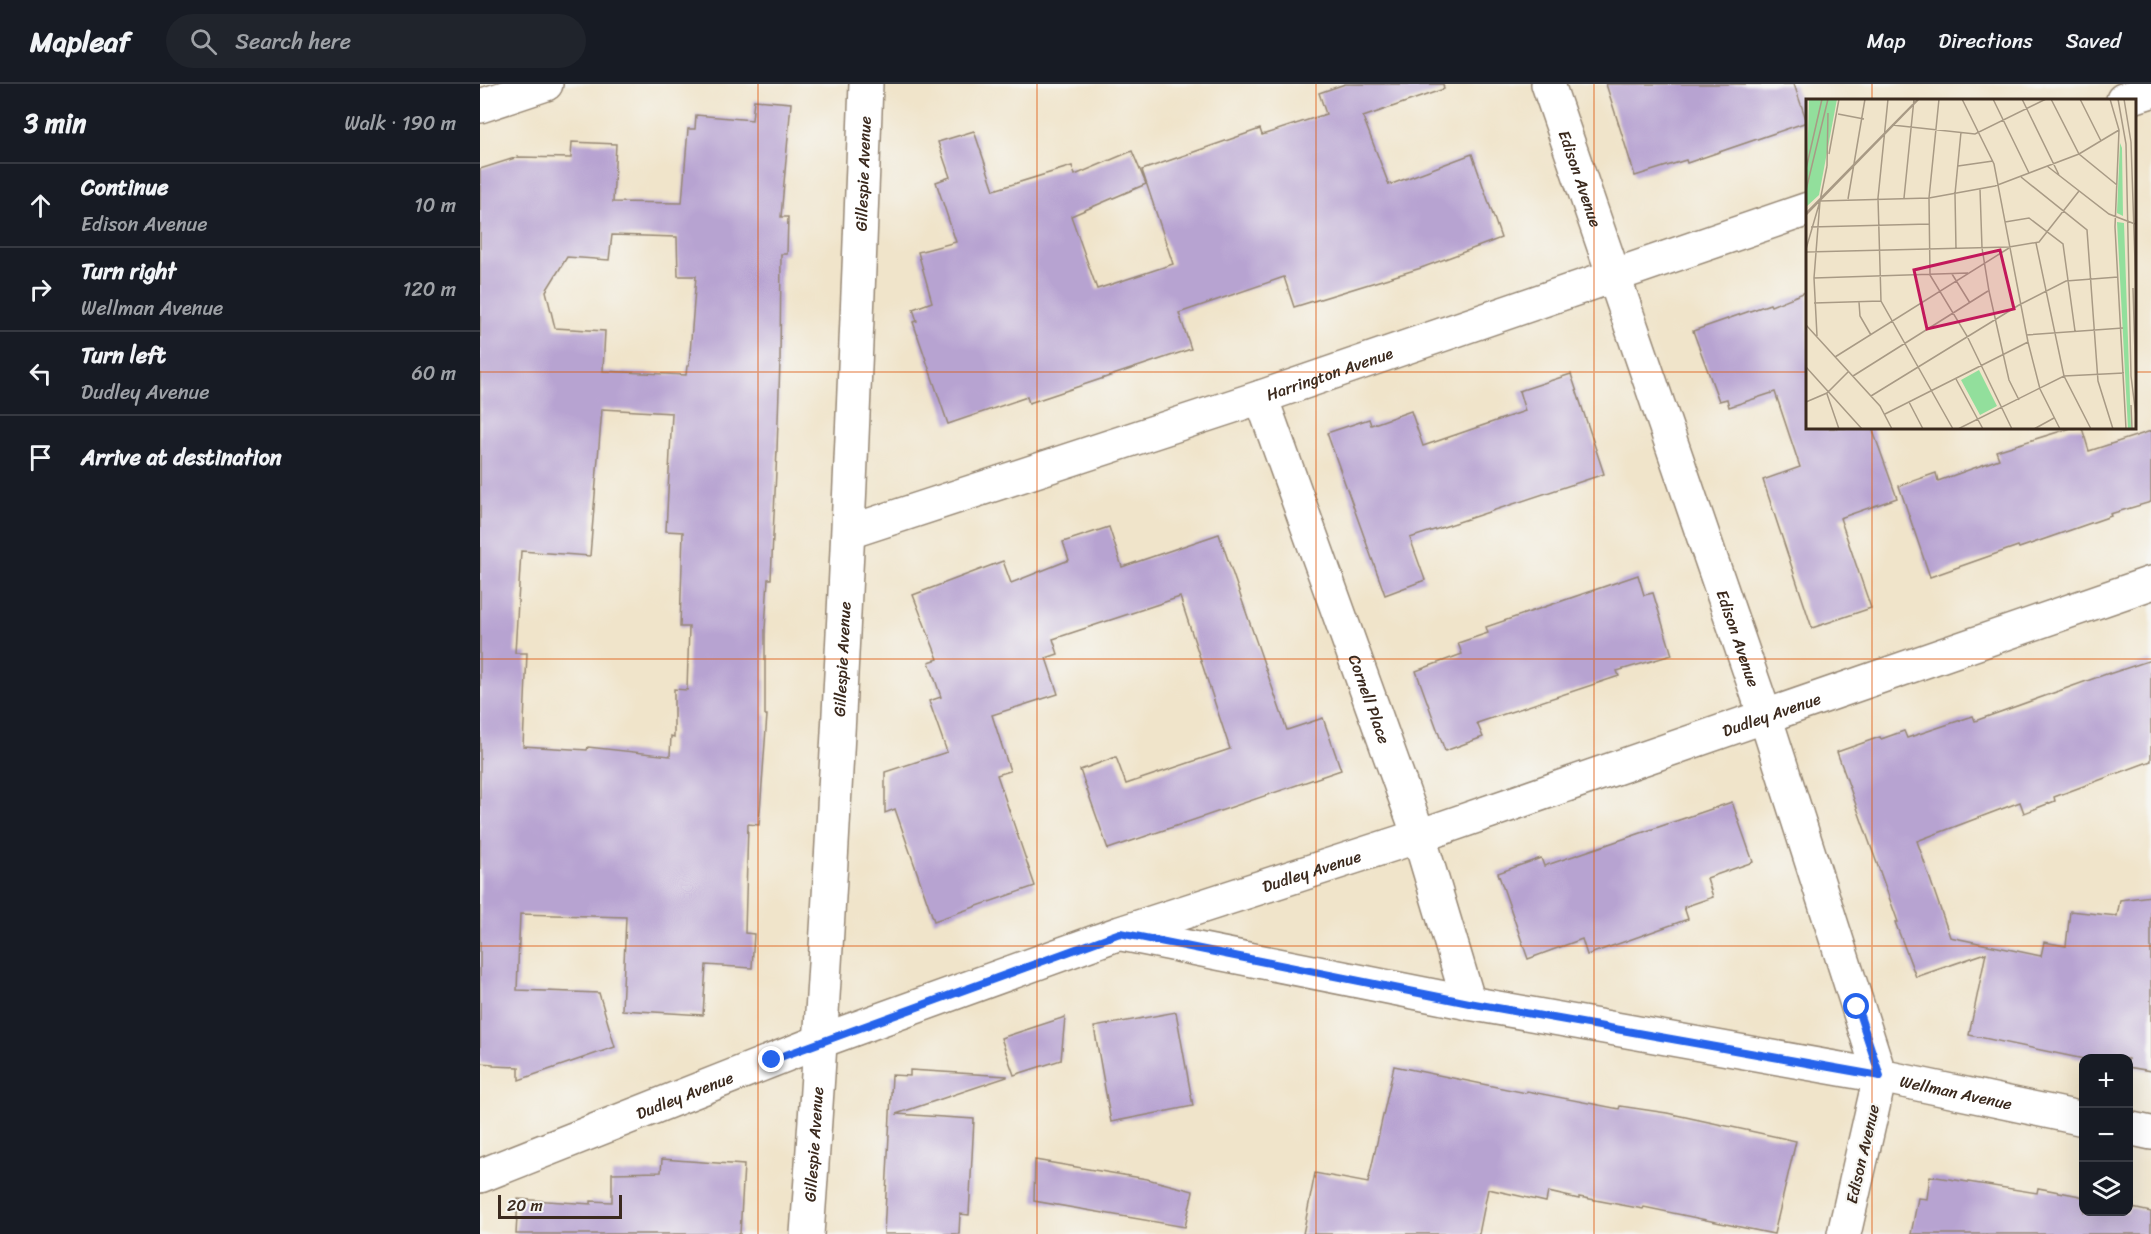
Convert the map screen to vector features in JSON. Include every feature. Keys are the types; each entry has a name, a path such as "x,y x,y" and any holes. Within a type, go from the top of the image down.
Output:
{"street":[{"path":"480,106 546,84"},
{"name":"Gillespie Avenue","path":"807,1234 821,1041 849,532 866,84"},
{"name":"Edison Avenue","path":"1548,84 1765,716 1880,1076 1845,1234"},
{"path":"2126,99 2151,91"},
{"name":"Harrington Avenue","path":"849,532 1261,397 1806,210"},
{"name":"Cornell Place","path":"1261,397 1419,836 1469,1003"},
{"name":"Dudley Avenue","path":"480,1176 821,1041 1120,933 1419,836 2151,583"},
{"name":"Wellman Avenue","path":"1120,933 1469,1003 1880,1076 2079,1118"},
{"path":"2133,1129 2151,1133"}],"building":[{"path":"1345,84 1443,84 1444,89 1363,117 1389,185 1472,154 1501,238 1421,268 1294,307 1284,277 1179,313 1191,349 1029,403 1027,397 948,424 913,322 917,321 913,309 932,302 918,252 956,242 936,182 950,177 938,142 974,131 994,190 1072,166 1075,175 1132,151 1146,184 1071,216 1097,289 1173,264 1142,170 1260,129 1262,135 1326,114 1319,93"},
{"path":"1606,84 1794,84 1806,122 1687,163 1686,160 1635,176"},
{"path":"754,100 791,103 781,217 788,217 787,254 781,254 777,450 771,579 768,579 765,629 765,715 767,715 759,825 748,824 745,933 754,934 752,968 706,965 703,1015 622,1010 626,917 520,914 517,990 599,993 615,1047 519,1080 519,1067 480,1063 480,169 518,157 571,158 572,142 616,144 613,202 682,203 688,129 695,129 696,115 752,120","holes":["612,235 677,237 678,276 696,276 689,366 687,366 686,375 603,371 605,331 555,328 546,291 567,257 609,260","602,409 672,413 666,531 683,532 680,627 689,627 687,690 674,689 674,737 671,736 670,756 588,747 587,750 523,746 527,653 515,653 521,551 590,556"]},
{"path":"1806,292 1806,429 1872,429 1897,498 1840,518 1871,608 1812,628 1763,480 1800,467 1775,392 1729,407 1727,399 1719,401 1693,331 1770,304 1771,306"},
{"path":"1571,374 1604,474 1410,538 1425,580 1385,595 1327,433 1369,419 1371,425 1411,411 1423,446 1525,411 1519,391"},
{"path":"2068,429 2082,429 2089,451 2151,431 2151,502 2110,514 2111,516 1930,577 1899,486 1936,473 1938,481 1999,459 1996,451"},
{"path":"1109,527 1122,567 1219,534 1287,730 1323,718 1341,770 1108,849 1080,770 1116,757 1126,784 1230,749 1180,597 1053,639 1058,654 1046,658 1058,694 992,715 1010,771 997,775 1035,886 934,921 895,809 885,813 885,772 947,752 929,701 941,697 929,662 938,659 913,595 1003,561 1011,583 1069,560 1063,542"},
{"path":"1638,575 1644,595 1653,593 1672,655 1617,671 1619,676 1477,723 1483,737 1445,751 1416,671 1462,654 1458,643 1488,633 1486,627"},
{"path":"2151,660 2151,761 2054,797 2055,801 2024,813 2020,802 1917,841 1950,937 2041,956 2044,942 2066,946 2070,911 2117,916 2120,900 2151,896 2151,1071 2133,1068 2133,1054 2079,1054 2079,1058 1969,1035 1986,953 1916,977 1837,752 1904,731 1907,738 1973,716 1975,721"},
{"path":"1732,802 1753,862 1707,878 1713,897 1684,907 1688,919 1587,955 1582,939 1528,959 1498,873 1541,858 1544,866"},
{"path":"1176,1012 1193,1106 1111,1122 1094,1027"},
{"path":"1065,1017 1061,1060 1014,1075 1001,1038"},
{"path":"1394,1066 1526,1093 1527,1091 1619,1109 1620,1106 1667,1113 1796,1141 1774,1234 1644,1207 1643,1209 1579,1197 1579,1199 1548,1192 1546,1202 1488,1189 1479,1234 1303,1234 1315,1173 1368,1183"},
{"path":"910,1070 1007,1076 896,1114 974,1119 969,1215 960,1214 959,1234 884,1234 892,1075 910,1076"},
{"path":"662,1159 744,1165 740,1234 516,1234 518,1199 591,1204 591,1201 612,1202 612,1173 661,1172"},
{"path":"1035,1160 1147,1179 1193,1191 1185,1227 1034,1201"},
{"path":"1930,1176 2037,1193 2038,1188 2079,1196 2079,1216 2133,1216 2133,1208 2151,1212 2151,1234 1911,1234 1918,1198 1927,1199"}],"route":[{"path":"772,1060 1120,933 1469,1003 1880,1076 1857,1007"}]}
